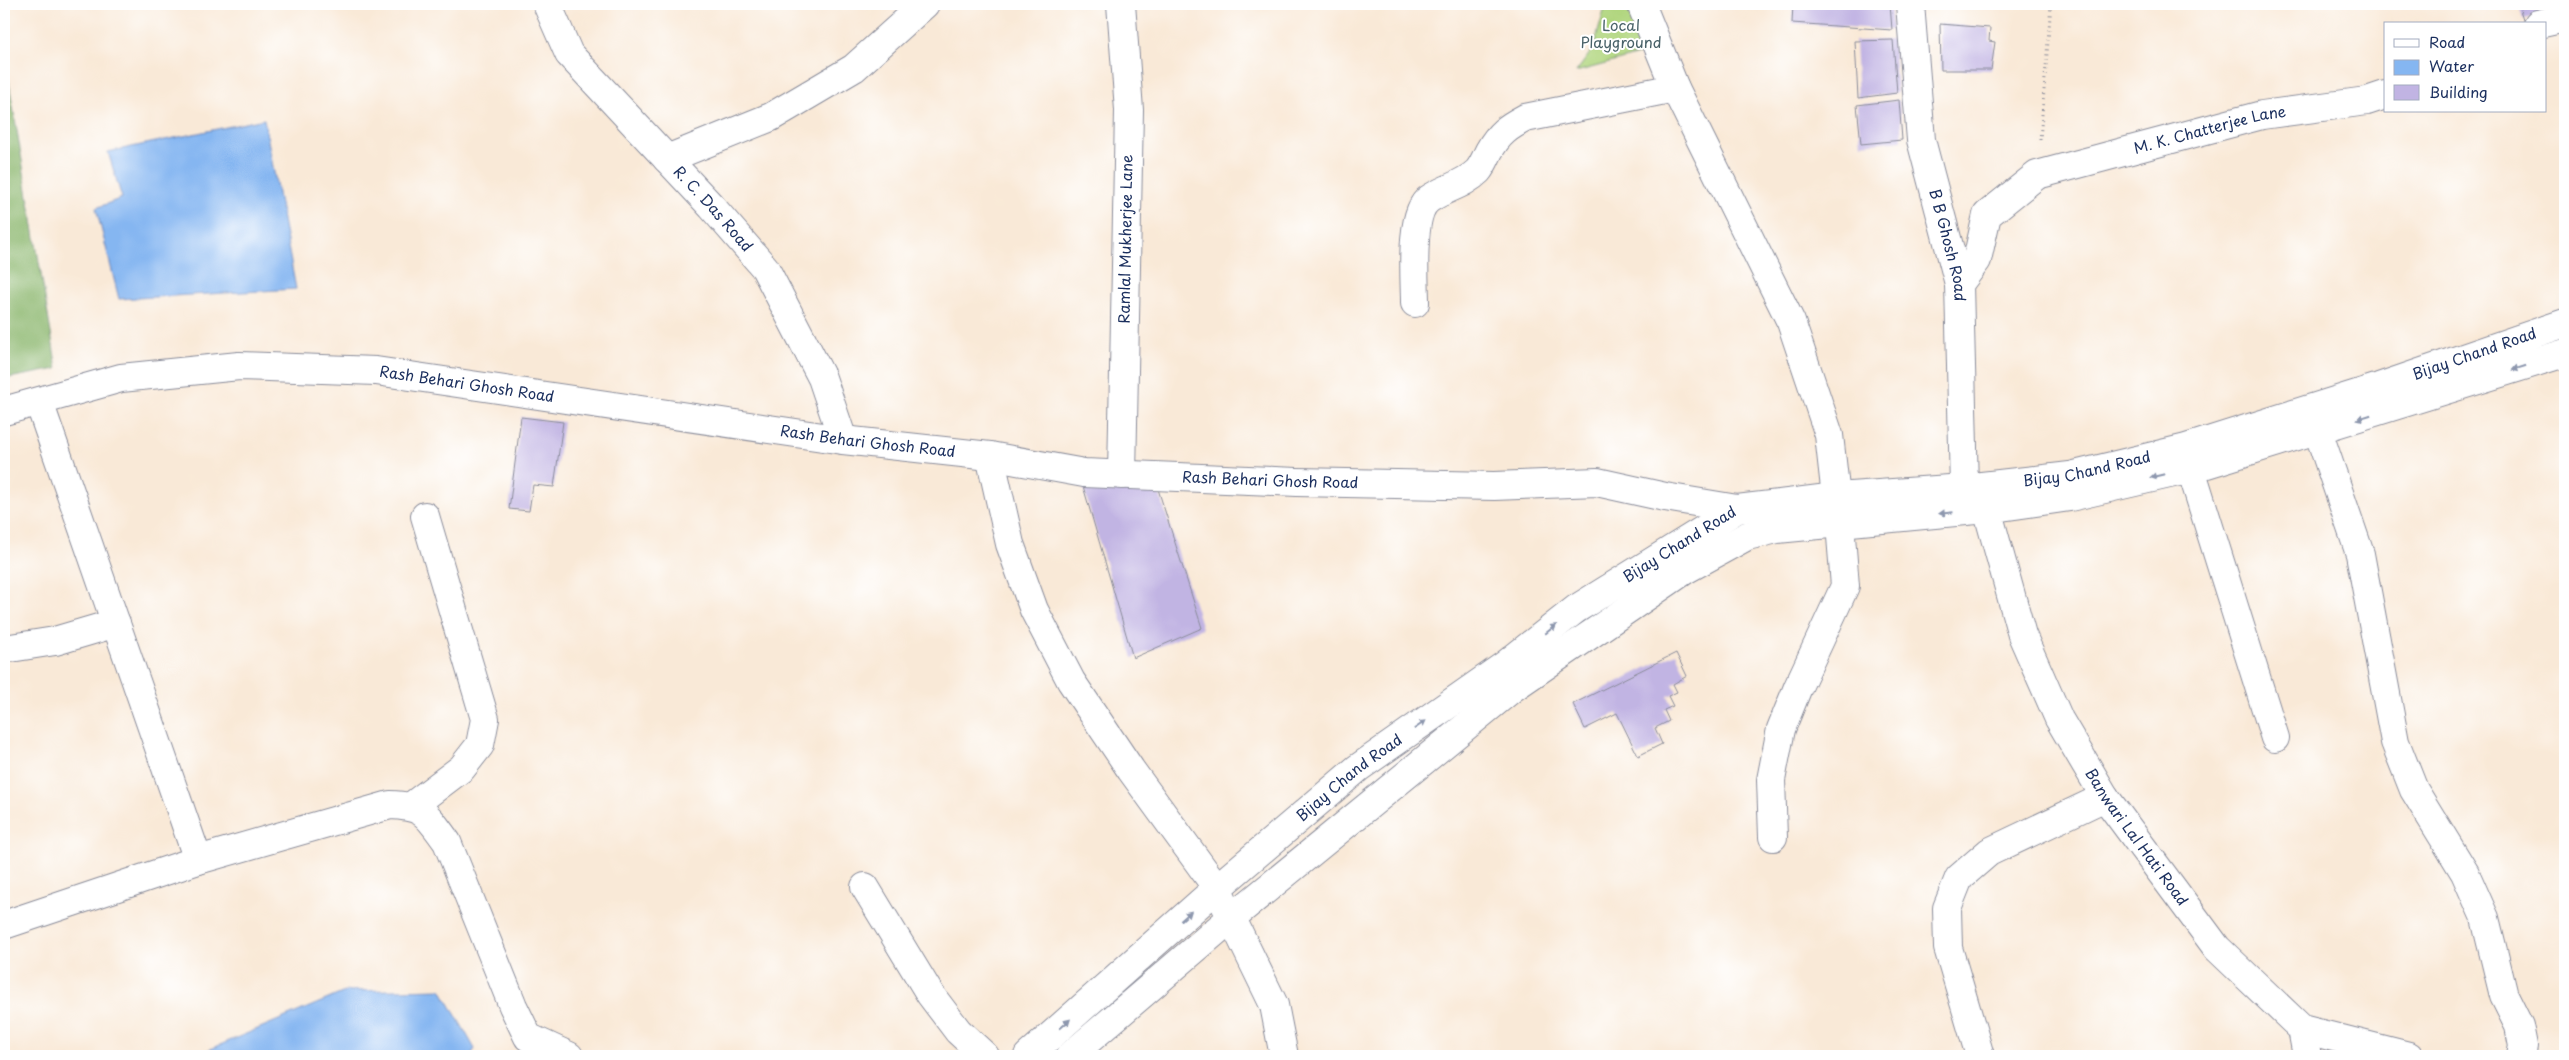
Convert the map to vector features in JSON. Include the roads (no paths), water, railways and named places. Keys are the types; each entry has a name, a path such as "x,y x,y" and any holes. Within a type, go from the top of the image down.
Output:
{"street":[{"name":"R. C. Das Road","path":"547,4 569,54 765,268 822,378 842,440"},
{"path":"667,159 771,117 854,68 925,4"},
{"name":"Ramlal Mukherjee Lane","path":"1120,4 1129,110 1122,475"},
{"path":"1641,4 1675,88 1791,322 1829,435 1836,497"},
{"name":"B B Ghosh Road","path":"1910,4 1921,140 1959,284 1964,488"},
{"path":"2546,22 2565,18"},
{"path":"1415,303 1416,219 1426,201 1468,180 1481,168 1490,149 1504,129 1525,118 1675,88"},
{"name":"M. K. Chatterjee Lane","path":"1959,284 1977,260 1987,215 2037,175 2262,115 2368,100 2384,95"},
{"name":"Bijay Chand Road","path":"1028,1056 1217,888 1358,768 1505,665 1576,609 1737,509 1836,497 1964,488 2070,476 2186,448 2379,387 2565,323"},
{"name":"Bijay Chand Road","path":"1070,1056 1230,919 1514,687 1685,570 1747,536 1776,529 1987,509 2070,497 2190,469 2318,431 2565,353"},
{"name":"Rash Behari Ghosh Road","path":"4,411 121,378 239,366 376,370 842,440 990,456 1084,473 1484,486 1597,482 1665,497 1737,509"},
{"path":"38,402 198,860"},
{"path":"2318,431 2360,554 2395,742 2414,790 2465,873 2485,918 2504,996 2519,1026 2523,1046 2521,1056"},
{"path":"990,456 1010,544 1034,610 1071,680 1125,762 1217,888 1230,919 1274,1005 1284,1056"},
{"path":"2190,469 2275,738"},
{"path":"1964,488 1987,509"},
{"name":"Banwari Lal Hati Road","path":"1987,509 2022,635 2059,719 2105,797 2217,948 2302,1029 2409,1056"},
{"path":"413,806 462,768 480,745 484,719 425,516"},
{"path":"1773,837 1771,780 1781,729 1846,586 1840,524"},
{"path":"4,649 55,641 116,623"},
{"path":"1980,1056 1948,948 1946,908 1959,878 1989,852 2105,797"},
{"path":"4,925 198,860 390,805 413,806 430,819 447,842 513,1006 528,1037 569,1056"},
{"path":"865,886 930,994 958,1031 985,1056"},
{"path":"2302,1029 2307,1056"}],"water":[{"path":"264,119 296,289 119,299 96,208 122,198 108,152"},
{"path":"441,989 475,1049 470,1056 194,1056 347,991"}],"park label":[{"name":"Local Playground","path":"1621,34"}]}
